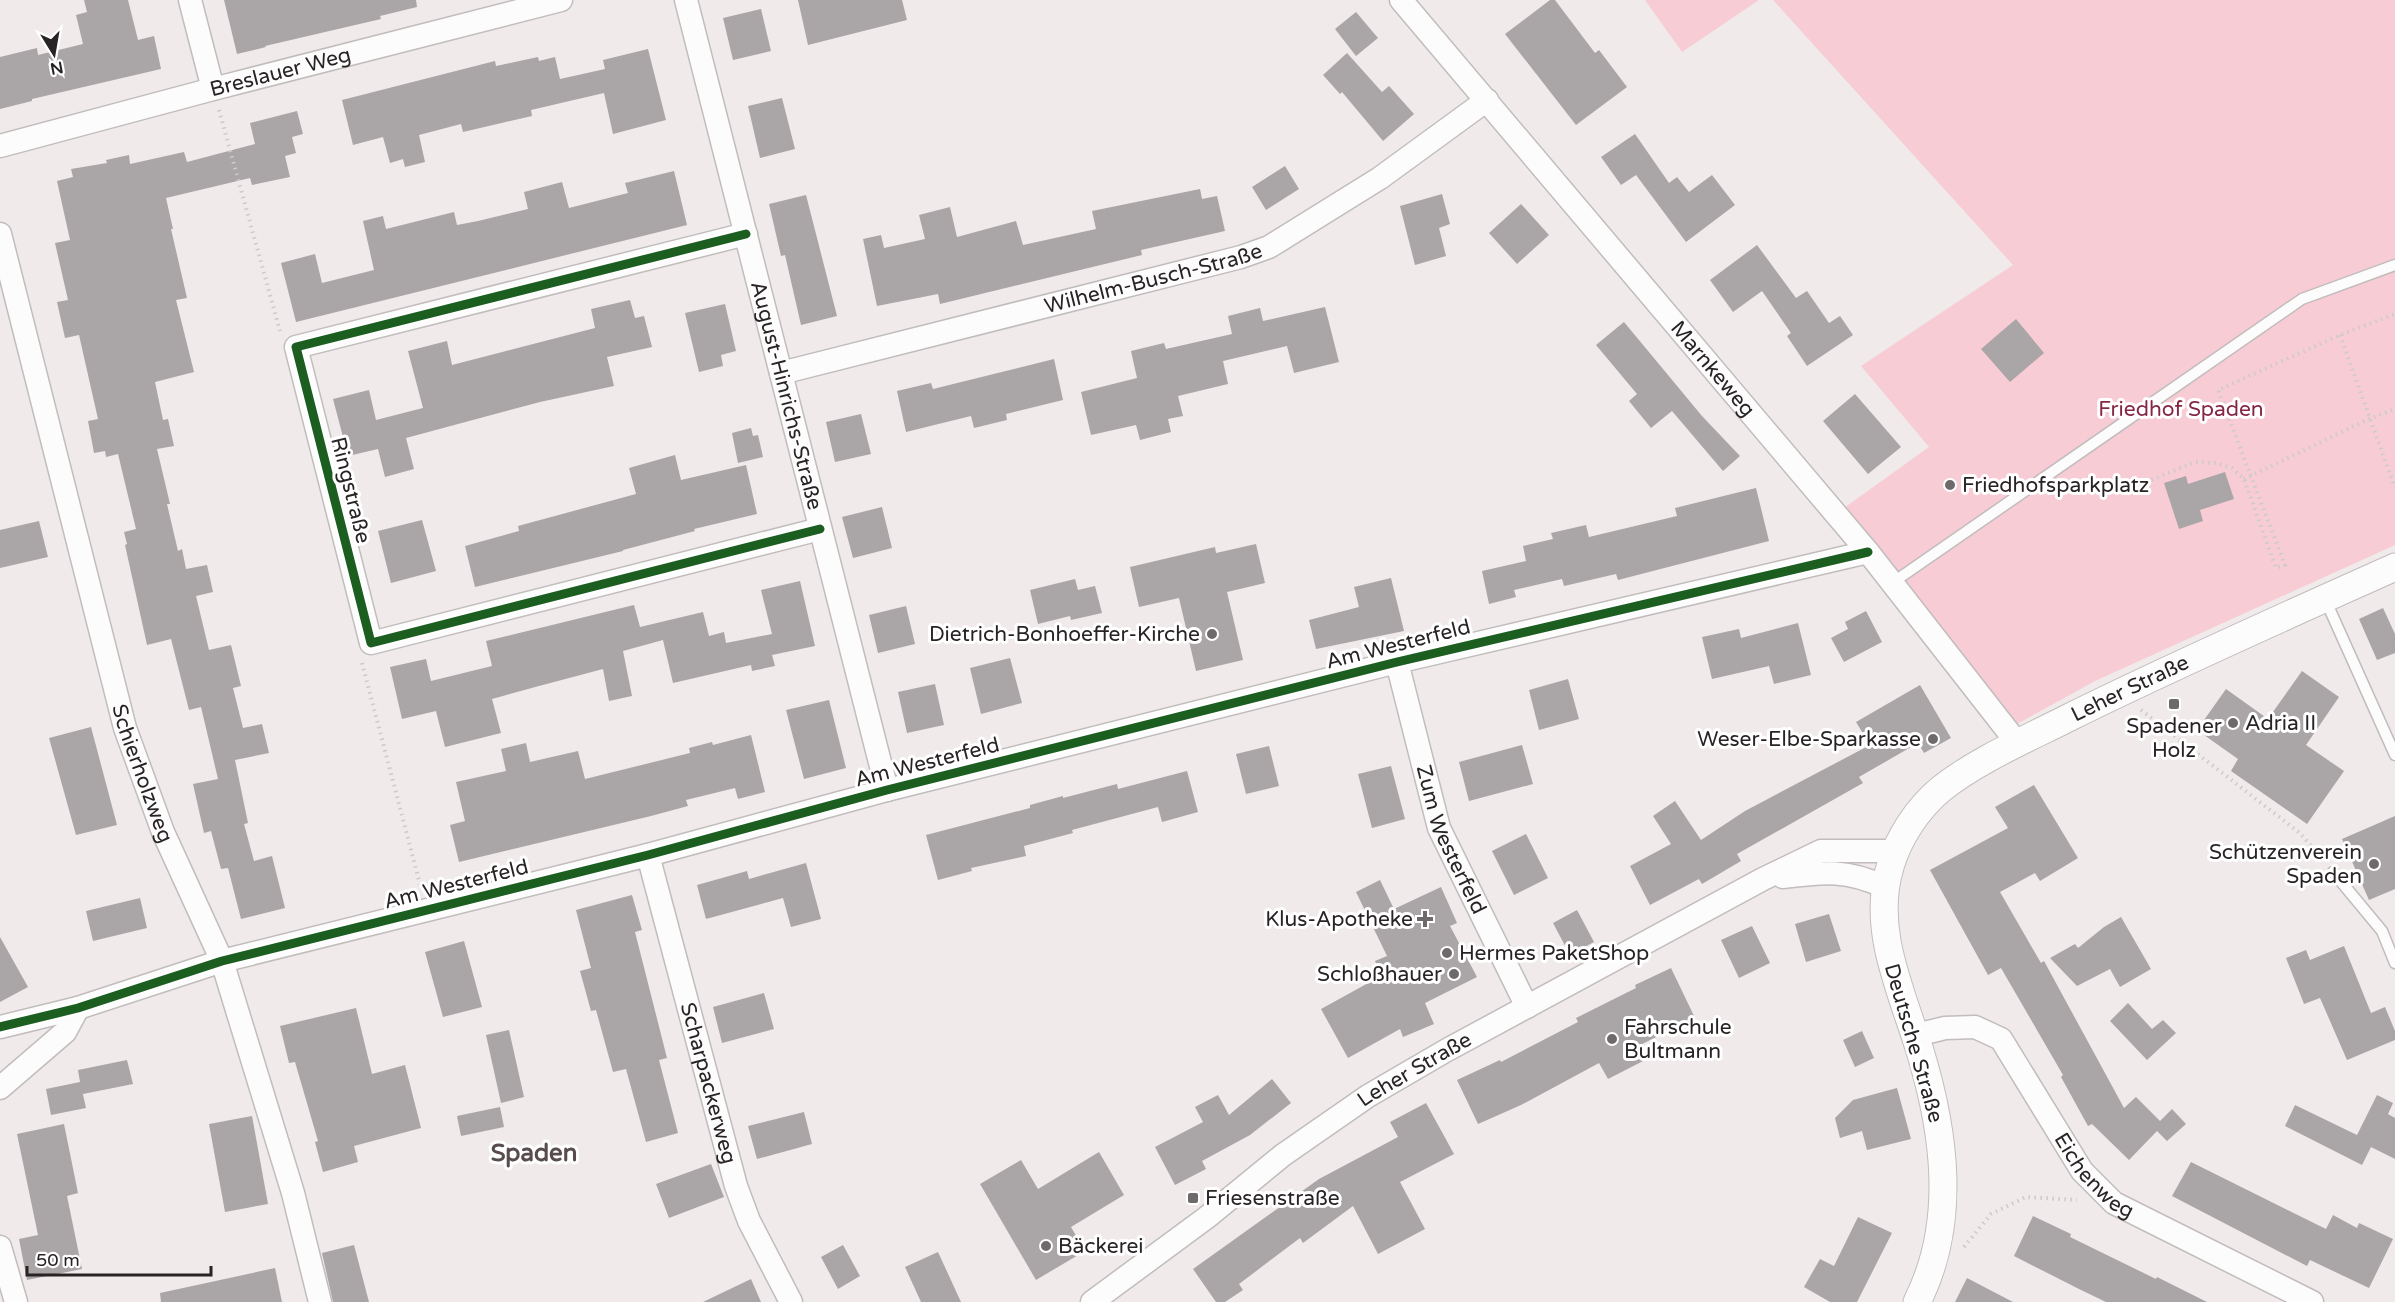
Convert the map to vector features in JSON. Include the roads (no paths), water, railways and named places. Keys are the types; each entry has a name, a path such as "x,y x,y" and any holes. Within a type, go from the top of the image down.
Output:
{"street":[{"path":"190,0 213,89"},
{"name":"Breslauer Weg","path":"0,146 213,89 480,10 561,0"},
{"name":"August-Hinrichs-Straße","path":"686,0 887,790"},
{"name":"Marnkeweg","path":"1401,0 1868,552 2018,744"},
{"name":"Wilhelm-Busch-Straße","path":"781,373 1241,257 1269,247 1380,178 1487,100"},
{"name":"Schierholzweg","path":"0,234 125,728 163,832 222,961 293,1193 320,1302"},
{"name":"Ringstraße","path":"746,234 296,347 371,643 820,528"},
{"name":"Am Westerfeld","path":"0,1027 78,1008 222,961 648,855 887,790 1397,662 1868,552"},
{"name":"Leher Straße","path":"1763,879 1837,872 1862,876 1885,887 1895,851 1916,815 1941,789 1976,766 2119,693 2395,567"},
{"name":"Zum Westerfeld","path":"1397,662 1439,828 1527,1007"},
{"name":"Leher Straße","path":"1099,1300 1206,1218 1283,1155 1359,1102 1527,1007 1763,879 1821,851 1895,851"},
{"name":"Scharpackerweg","path":"648,855 736,1186 749,1221 791,1302"},
{"name":"Deutsche Straße","path":"1885,887 1884,915 1888,950 1930,1084 1941,1136 1944,1189 1939,1239 1928,1281 1917,1302"},
{"path":"5,1075 65,1032 78,1008"},
{"name":"Eichenweg","path":"1916,1035 1945,1028 1975,1027 2001,1039 2082,1171 2114,1203 2312,1302"},
{"path":"0,1247 16,1302"}],"lane":[{"path":"1892,583 2302,299 2395,265"},
{"path":"2325,599 2395,755"},
{"path":"2333,872 2382,931 2395,963"}],"place":[{"name":"Friedhofsparkplatz","path":"1950,485"},
{"name":"Dietrich-Bonhoeffer-Kirche","path":"1212,634"},
{"name":"Spadener Holz","path":"2174,704"},
{"name":"Adria II","path":"2233,723"},
{"name":"Weser-Elbe-Sparkasse","path":"1933,739"},
{"name":"Schützenverein Spaden","path":"2374,864"},
{"name":"Klus-Apotheke","path":"1425,919"},
{"name":"Hermes PaketShop","path":"1447,953"},
{"name":"Schloßhauer","path":"1454,974"},
{"name":"Fahrschule Bultmann","path":"1612,1039"},
{"name":"Friesenstraße","path":"1193,1198"},
{"name":"Bäckerei","path":"1046,1246"}],"district":[{"name":"Spaden","path":"534,1153"}],"park label":[{"name":"Friedhof Spaden","path":"2181,409"}]}
